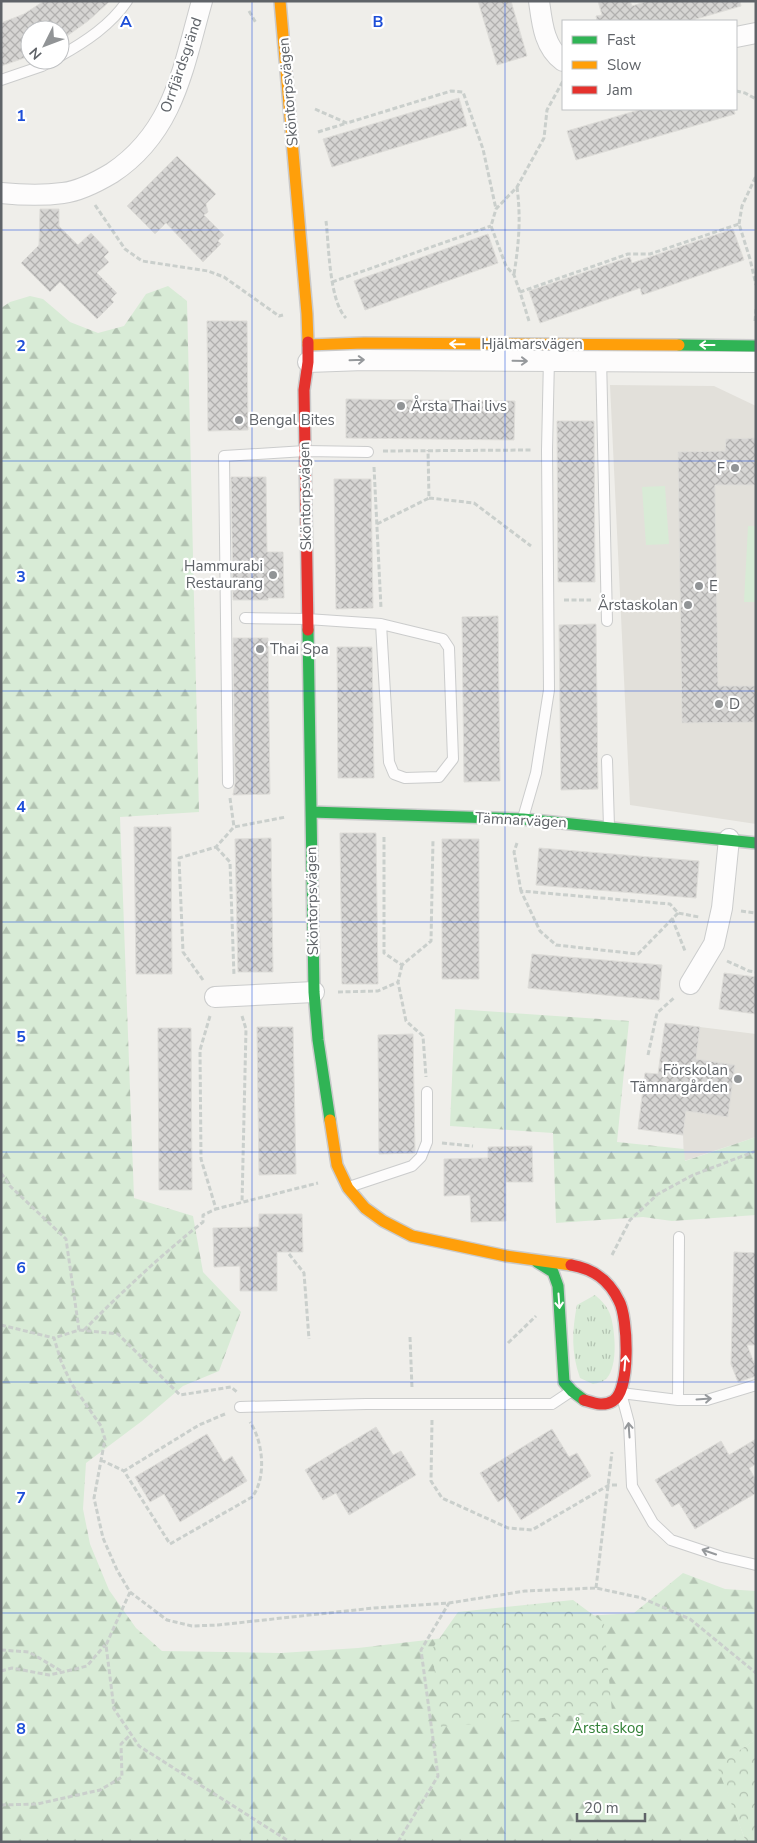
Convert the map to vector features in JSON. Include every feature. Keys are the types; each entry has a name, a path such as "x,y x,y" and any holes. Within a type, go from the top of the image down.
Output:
{"street":[{"name":"Orrfjärdsgränd","path":"1,193 26,195 63,193 84,187 124,164 141,149 155,132 166,113 180,79 202,1"},
{"name":"Sköntorpsvägen","path":"280,1 307,314 308,354 304,390 314,992 318,1040 337,1165 345,1182 365,1208 383,1221 412,1236 537,1262 575,1266 601,1276"},
{"path":"539,1 543,30 552,51 562,60"},
{"path":"737,37 756,33"},
{"name":"Hjälmarsvägen","path":"308,354 364,360 756,346"},
{"name":"Hjälmarsvägen","path":"601,353 756,362"},
{"name":"Tämnarvägen","path":"311,812 523,818 756,843"},
{"path":"690,984 714,944 722,908 729,839"},
{"path":"215,997 314,992"},
{"name":"Sköntorpsvägen","path":"537,1262 553,1272 558,1286 562,1371 564,1382 572,1391"},
{"path":"572,1391 582,1399 600,1404 614,1401 621,1393 626,1362 626,1324 620,1302 601,1276"}],"lane":[{"path":"70,50 84,42 120,11 127,1"},
{"path":"1,80 30,70"},
{"path":"523,818 536,773 549,690 547,450 549,353"},
{"path":"601,353 607,621"},
{"path":"228,783 224,456 305,451 368,452"},
{"path":"245,618 307,619 381,624 443,639 449,648 454,759 440,778 405,778 394,774 389,762 381,624"},
{"path":"607,760 609,827"},
{"path":"345,1182 412,1166 421,1157 426,1142 427,1092"},
{"path":"678,1400 679,1237"},
{"path":"756,1386 707,1400 678,1400 621,1393 629,1423 632,1486 653,1523 671,1540 722,1557 756,1565"},
{"path":"240,1407 552,1404 572,1391"}],"path":[{"path":"531,328 514,275 506,266 491,226 496,209 517,187 544,138 547,110 561,85"},
{"path":"318,132 451,91 463,92 483,149 496,209"},
{"path":"737,91 745,92 756,99"},
{"path":"316,117 315,109 347,123"},
{"path":"317,124 318,141"},
{"path":"756,176 742,206 739,224 756,285"},
{"path":"84,187 101,217 125,249 142,261 208,271 224,277 279,316 286,315"},
{"path":"514,275 520,214 517,187"},
{"path":"326,216 332,282 339,311 349,321"},
{"path":"520,292 628,254 650,254 739,224"},
{"path":"332,282 491,226"},
{"path":"428,450 429,498"},
{"path":"368,452 547,450"},
{"path":"374,481 381,624"},
{"path":"377,524 429,498 474,503 548,558"},
{"path":"573,600 591,600"},
{"path":"228,783 234,827"},
{"path":"216,1209 201,1159 200,1050 215,997 183,952 179,858 216,846 234,827 311,812"},
{"path":"384,815 384,953 402,965"},
{"path":"427,1092 423,1036 406,1022 398,982 402,965 431,941 433,816"},
{"path":"523,818 514,852 521,891 540,931 556,945 638,954 678,913"},
{"path":"216,846 230,862 235,995 246,1029 242,1203"},
{"path":"521,891 670,904 678,913 699,917"},
{"path":"314,992 378,991 398,982"},
{"path":"648,1055 657,1013 690,984"},
{"path":"446,1143 473,1146"},
{"path":"601,1276 630,1220 658,1194 693,1175 756,1151"},
{"path":"1,1173 10,1186 66,1239 81,1331"},
{"path":"81,1331 143,1272 203,1222 203,1215 216,1209 345,1182"},
{"path":"289,1254 304,1273 309,1339"},
{"path":"508,1343 539,1313"},
{"path":"1,1325 54,1338 81,1331 118,1334 180,1395 231,1387 237,1390 240,1407 256,1430 261,1460 261,1480 258,1489 252,1497 170,1544 124,1471 101,1460"},
{"path":"410,1337 412,1404"},
{"path":"54,1338 61,1362 71,1383 101,1426 105,1439 94,1498 103,1538 117,1570 130,1592 167,1620 192,1626 218,1625 374,1608 450,1603 525,1592 596,1588 642,1598 690,1619 756,1673"},
{"path":"433,1404 431,1481 442,1498 499,1525 508,1528 532,1530 608,1485 632,1486"},
{"path":"124,1471 199,1425 240,1407"},
{"path":"596,1588 613,1448"},
{"path":"1,1671 12,1668 49,1675 87,1666 106,1645 130,1592"},
{"path":"398,1842 438,1776 421,1650 450,1603"},
{"path":"106,1645 114,1709 139,1746 290,1842"},
{"path":"1,1650 29,1652 63,1672"},
{"path":"1,1805 38,1804 100,1790 122,1777 121,1744 131,1734"}],"shaded area":[{"name":"Årstaskolan","path":"610,385 714,386 756,406 756,824 630,805"},
{"name":"Förskolan Tämnargården","path":"700,1027 756,1034 756,1137 684,1161 683,1135 638,1129 640,1117 696,1060"}],"green space":[{"name":"Årsta skog","path":"168,286 187,301 199,812 120,817 134,1198 193,1216 203,1272 241,1312 219,1371 183,1386 142,1421 86,1463 83,1509 90,1544 109,1590 136,1628 162,1651 281,1653 358,1648 487,1633 568,1617 634,1613 683,1573 725,1589 756,1591 756,1739 718,1766 746,1842 1,1842 1,308 10,302 30,296 43,299 70,322 98,333 124,326 146,294"},
{"path":"665,486 669,544 646,545 642,487"},
{"path":"748,526 756,526 756,602 744,602"},
{"path":"455,1009 629,1021 617,1142 684,1149 685,1161 756,1137 756,1215 672,1221 643,1217 556,1223 553,1133 450,1126"},
{"path":"595,1295 610,1313 615,1348 613,1365 607,1378 593,1384 580,1378 575,1360 573,1332 577,1305"},
{"path":"573,1600 604,1623 612,1712 441,1727 432,1649 458,1612"},
{"path":"756,1739 756,1842 746,1842 717,1766"}],"building":[{"path":"44,1 110,1 70,34 70,20 20,20 20,59 1,66 1,23 24,14"},
{"path":"478,1 511,1 527,56 497,65"},
{"path":"598,1 630,1 632,6 648,1 740,1 741,6 692,20 597,20 596,16 602,15"},
{"path":"459,98 467,126 332,167 323,139"},
{"path":"639,110 734,110 735,114 576,160 567,131"},
{"path":"177,156 216,194 206,204 208,212 204,215 224,235 218,241 221,244 203,262 166,223 155,234 127,206"},
{"path":"40,209 59,209 59,226 78,245 91,233 109,252 104,257 109,262 97,273 117,293 111,299 114,302 97,319 60,282 50,292 21,263 39,245"},
{"path":"733,229 744,260 642,295 640,288 540,323 529,291 630,257 632,263"},
{"path":"488,234 498,263 365,310 354,281"},
{"path":"207,321 247,321 248,430 208,431"},
{"path":"346,399 515,401 514,440 346,438"},
{"path":"557,421 594,421 595,582 558,582"},
{"name":"E","path":"756,438 756,485 715,485 718,686 756,686 756,722 682,723 678,452 725,451 726,439"},
{"path":"231,477 266,477 267,552 283,552 284,598 233,600"},
{"path":"334,479 371,479 373,608 336,609"},
{"path":"498,616 500,781 464,782 462,617"},
{"path":"596,624 598,789 561,790 559,625"},
{"path":"233,638 268,638 270,794 233,795 235,783"},
{"path":"337,647 372,647 374,778 338,778"},
{"path":"134,827 171,827 172,974 136,974"},
{"path":"340,833 376,833 378,984 342,984"},
{"path":"271,838 273,972 238,972 235,839"},
{"path":"442,839 479,839 479,979 442,979"},
{"path":"539,848 699,861 696,898 536,885"},
{"path":"532,954 662,965 659,1000 528,988"},
{"path":"724,973 756,977 756,1014 719,1009"},
{"path":"665,1023 700,1027 696,1059 735,1065 728,1117 686,1111 683,1135 638,1129 645,1073 658,1074"},
{"path":"257,1027 293,1027 296,1174 259,1175"},
{"path":"158,1028 191,1028 192,1190 159,1190"},
{"path":"413,1034 415,1153 379,1154 378,1035"},
{"path":"532,1146 533,1182 506,1182 506,1221 471,1222 470,1195 444,1196 444,1159 488,1158 488,1147"},
{"path":"259,1214 302,1214 303,1252 277,1252 277,1291 240,1291 240,1266 214,1267 213,1228 259,1227"},
{"path":"734,1252 756,1253 756,1345 747,1345 756,1368 756,1376 738,1382 731,1364"},
{"path":"376,1427 393,1455 401,1451 416,1475 349,1515 336,1493 323,1500 305,1470"},
{"path":"552,1429 569,1457 577,1453 591,1476 521,1520 506,1497 498,1502 480,1473"},
{"path":"207,1434 224,1462 232,1456 247,1481 180,1522 164,1494 150,1502 135,1477"},
{"path":"756,1439 756,1464 749,1468 756,1480 756,1493 695,1529 679,1503 672,1507 655,1480 721,1441 729,1455"}],"traffic: fast":[{"path":"679,345 756,346"},
{"path":"308,630 314,992 318,1040 330,1120"},
{"path":"311,812 523,819 756,843"},
{"path":"537,1262 553,1272 558,1286 564,1382 584,1400"}],"traffic: slow":[{"path":"280,1 308,342"},
{"path":"308,345 364,343 679,345"},
{"path":"330,1120 337,1165 348,1188 365,1208 383,1221 412,1236 506,1256 571,1265"}],"traffic: jam":[{"path":"308,342 308,362 304,390 308,630"},
{"path":"571,1265 587,1269 611,1287 622,1309 626,1337 625,1369 619,1394 613,1401 606,1404 584,1400"}],"place":[{"name":"Årsta Thai livs","path":"401,406"},
{"name":"Bengal Bites","path":"239,420"},
{"name":"F","path":"735,468"},
{"name":"Hammurabi Restaurang","path":"273,575"},
{"name":"E","path":"699,586"},
{"name":"Årstaskolan","path":"688,605"},
{"name":"Thai Spa","path":"260,649"},
{"name":"D","path":"719,704"},
{"name":"Förskolan Tämnargården","path":"738,1079"}]}
